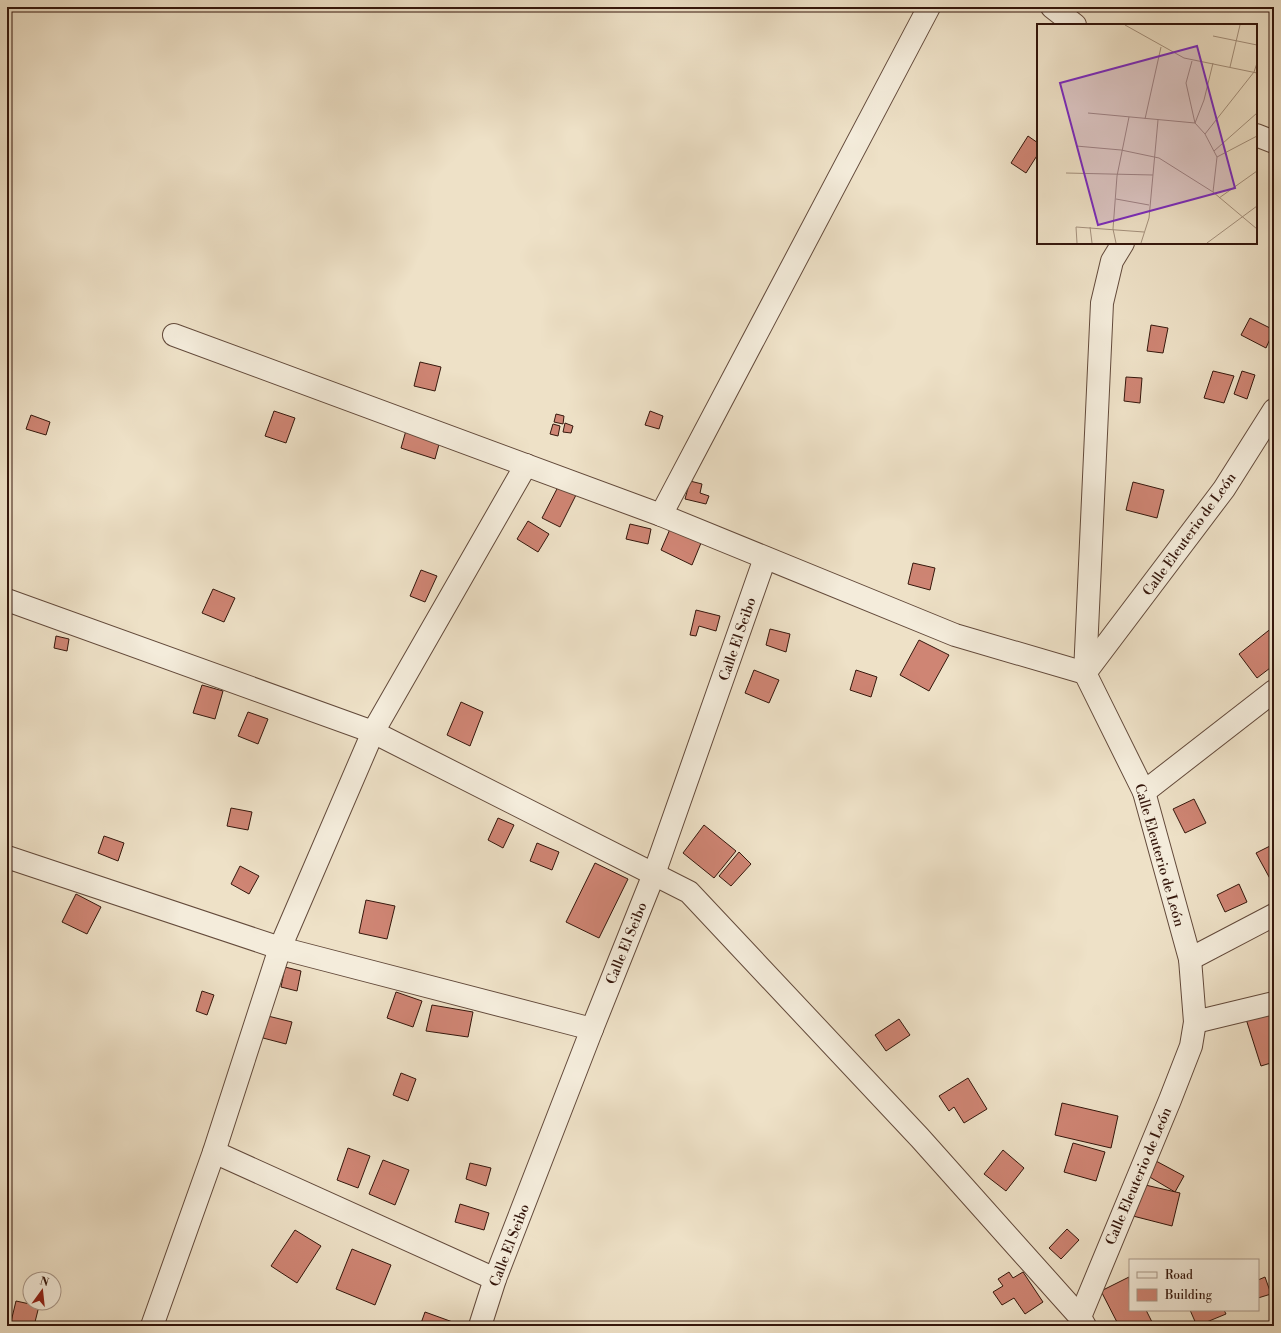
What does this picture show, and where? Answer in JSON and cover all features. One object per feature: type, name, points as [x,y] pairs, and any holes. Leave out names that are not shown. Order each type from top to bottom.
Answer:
[{"type":"street","points":[[661,515],[929,7]]},
{"type":"street","points":[[1052,7],[1074,24]]},
{"type":"street","points":[[1257,135],[1274,142]]},
{"type":"street","points":[[174,335],[661,515],[955,635],[1085,673],[1102,303],[1112,261],[1122,244]]},
{"type":"street","name":"Calle Eleuterio de León","points":[[1083,1322],[1191,1046],[1195,1022],[1190,958],[1144,792],[1085,673],[1224,489],[1274,410]]},
{"type":"street","points":[[152,1326],[214,1152],[280,948],[373,732],[526,465]]},
{"type":"street","name":"Calle El Seibo","points":[[480,1326],[495,1279],[654,874],[765,558]]},
{"type":"street","points":[[7,600],[373,732],[689,892],[915,1132],[1083,1322]]},
{"type":"street","points":[[1144,792],[1274,691]]},
{"type":"street","points":[[7,857],[280,948],[592,1029]]},
{"type":"street","points":[[1190,958],[1274,915]]},
{"type":"street","points":[[1195,1022],[1274,1003]]},
{"type":"street","points":[[214,1152],[495,1279]]},
{"type":"building","points":[[1028,136],[1037,142],[1037,156],[1026,173],[1011,163]]},
{"type":"building","points":[[1250,318],[1274,330],[1266,348],[1241,335]]},
{"type":"building","points":[[1151,325],[1168,328],[1163,353],[1147,351]]},
{"type":"building","points":[[420,362],[441,367],[435,391],[414,386]]},
{"type":"building","points":[[1213,371],[1234,376],[1224,403],[1204,398]]},
{"type":"building","points":[[1242,371],[1255,375],[1247,399],[1234,394]]},
{"type":"building","points":[[1126,377],[1142,378],[1140,403],[1124,401]]},
{"type":"building","points":[[274,411],[295,418],[286,443],[265,436]]},
{"type":"building","points":[[650,411],[663,416],[659,429],[645,425]]},
{"type":"building","points":[[556,414],[564,416],[563,424],[554,422]]},
{"type":"building","points":[[31,415],[50,422],[46,435],[26,429]]},
{"type":"building","points":[[565,423],[573,426],[571,433],[563,432]]},
{"type":"building","points":[[553,424],[560,426],[558,436],[550,434]]},
{"type":"building","points":[[407,427],[441,437],[435,459],[401,448]]},
{"type":"building","points":[[690,481],[702,484],[700,493],[709,496],[706,504],[685,499]]},
{"type":"building","points":[[1133,482],[1164,490],[1157,518],[1126,510]]},
{"type":"building","points":[[560,483],[578,491],[560,527],[542,518]]},
{"type":"building","points":[[528,521],[549,534],[538,552],[517,539]]},
{"type":"building","points":[[630,524],[651,529],[648,544],[626,539]]},
{"type":"building","points":[[670,529],[701,543],[692,565],[661,550]]},
{"type":"building","points":[[913,563],[935,568],[930,590],[908,584]]},
{"type":"building","points":[[421,570],[437,576],[425,602],[410,596]]},
{"type":"building","points":[[213,589],[235,598],[224,622],[202,613]]},
{"type":"building","points":[[696,610],[720,616],[716,631],[699,626],[696,636],[690,635]]},
{"type":"building","points":[[1273,627],[1274,665],[1257,678],[1239,654]]},
{"type":"building","points":[[770,629],[790,634],[786,652],[766,645]]},
{"type":"building","points":[[56,636],[69,639],[67,651],[54,648]]},
{"type":"building","points":[[919,640],[949,655],[929,691],[900,675]]},
{"type":"building","points":[[754,670],[779,680],[769,703],[745,693]]},
{"type":"building","points":[[856,670],[877,677],[871,697],[850,690]]},
{"type":"building","points":[[202,685],[223,691],[215,719],[193,713]]},
{"type":"building","points":[[461,702],[483,712],[470,746],[447,735]]},
{"type":"building","points":[[248,712],[268,719],[258,744],[238,736]]},
{"type":"building","points":[[1194,799],[1206,823],[1185,833],[1173,809]]},
{"type":"building","points":[[231,808],[252,812],[248,830],[227,826]]},
{"type":"building","points":[[498,818],[514,825],[503,848],[488,840]]},
{"type":"building","points":[[704,825],[736,851],[714,878],[683,853]]},
{"type":"building","points":[[104,836],[124,843],[118,861],[98,853]]},
{"type":"building","points":[[537,843],[559,852],[552,870],[530,861]]},
{"type":"building","points":[[1274,844],[1274,886],[1256,853]]},
{"type":"building","points":[[739,852],[751,864],[731,886],[719,876]]},
{"type":"building","points":[[595,863],[628,879],[599,938],[566,922]]},
{"type":"building","points":[[240,866],[259,876],[249,894],[231,884]]},
{"type":"building","points":[[1239,884],[1247,902],[1225,912],[1217,895]]},
{"type":"building","points":[[76,894],[101,907],[87,934],[62,922]]},
{"type":"building","points":[[366,900],[395,906],[387,939],[359,933]]},
{"type":"building","points":[[1274,931],[1274,945],[1271,932]]},
{"type":"building","points":[[285,967],[301,971],[297,991],[281,987]]},
{"type":"building","points":[[202,991],[214,995],[207,1015],[196,1011]]},
{"type":"building","points":[[396,992],[422,1001],[413,1027],[387,1018]]},
{"type":"building","points":[[432,1005],[473,1012],[468,1037],[426,1031]]},
{"type":"building","points":[[1274,1010],[1274,1062],[1261,1066],[1246,1019]]},
{"type":"building","points":[[268,1016],[292,1022],[286,1044],[263,1038]]},
{"type":"building","points":[[899,1019],[910,1035],[886,1051],[875,1035]]},
{"type":"building","points":[[401,1073],[416,1079],[408,1101],[393,1095]]},
{"type":"building","points":[[968,1078],[987,1109],[964,1123],[954,1107],[949,1111],[939,1096]]},
{"type":"building","points":[[1062,1103],[1118,1116],[1111,1148],[1055,1135]]},
{"type":"building","points":[[1073,1143],[1105,1152],[1096,1181],[1064,1172]]},
{"type":"building","points":[[348,1148],[370,1156],[358,1188],[337,1180]]},
{"type":"building","points":[[1003,1150],[1024,1168],[1006,1191],[984,1174]]},
{"type":"building","points":[[383,1160],[409,1170],[395,1205],[369,1194]]},
{"type":"building","points":[[1156,1161],[1184,1176],[1175,1192],[1148,1176]]},
{"type":"building","points":[[470,1163],[491,1168],[486,1186],[466,1179]]},
{"type":"building","points":[[1141,1184],[1180,1193],[1172,1226],[1133,1216]]},
{"type":"building","points":[[460,1204],[489,1213],[484,1230],[455,1222]]},
{"type":"building","points":[[1067,1229],[1079,1240],[1061,1259],[1049,1248]]},
{"type":"building","points":[[295,1230],[321,1246],[297,1283],[271,1266]]},
{"type":"building","points":[[352,1249],[391,1265],[375,1305],[336,1289]]},
{"type":"building","points":[[1009,1272],[1013,1278],[1023,1272],[1043,1302],[1025,1314],[1014,1298],[1002,1305],[993,1292],[1003,1286],[998,1279]]},
{"type":"building","points":[[1129,1277],[1129,1311],[1146,1311],[1154,1326],[1119,1326],[1101,1291]]},
{"type":"building","points":[[1265,1277],[1271,1294],[1259,1298],[1259,1280]]},
{"type":"building","points":[[16,1301],[22,1302],[22,1311],[38,1311],[34,1326],[10,1326]]},
{"type":"building","points":[[1190,1311],[1224,1311],[1226,1314],[1197,1326]]},
{"type":"building","points":[[425,1312],[461,1325],[461,1326],[420,1326]]}]
